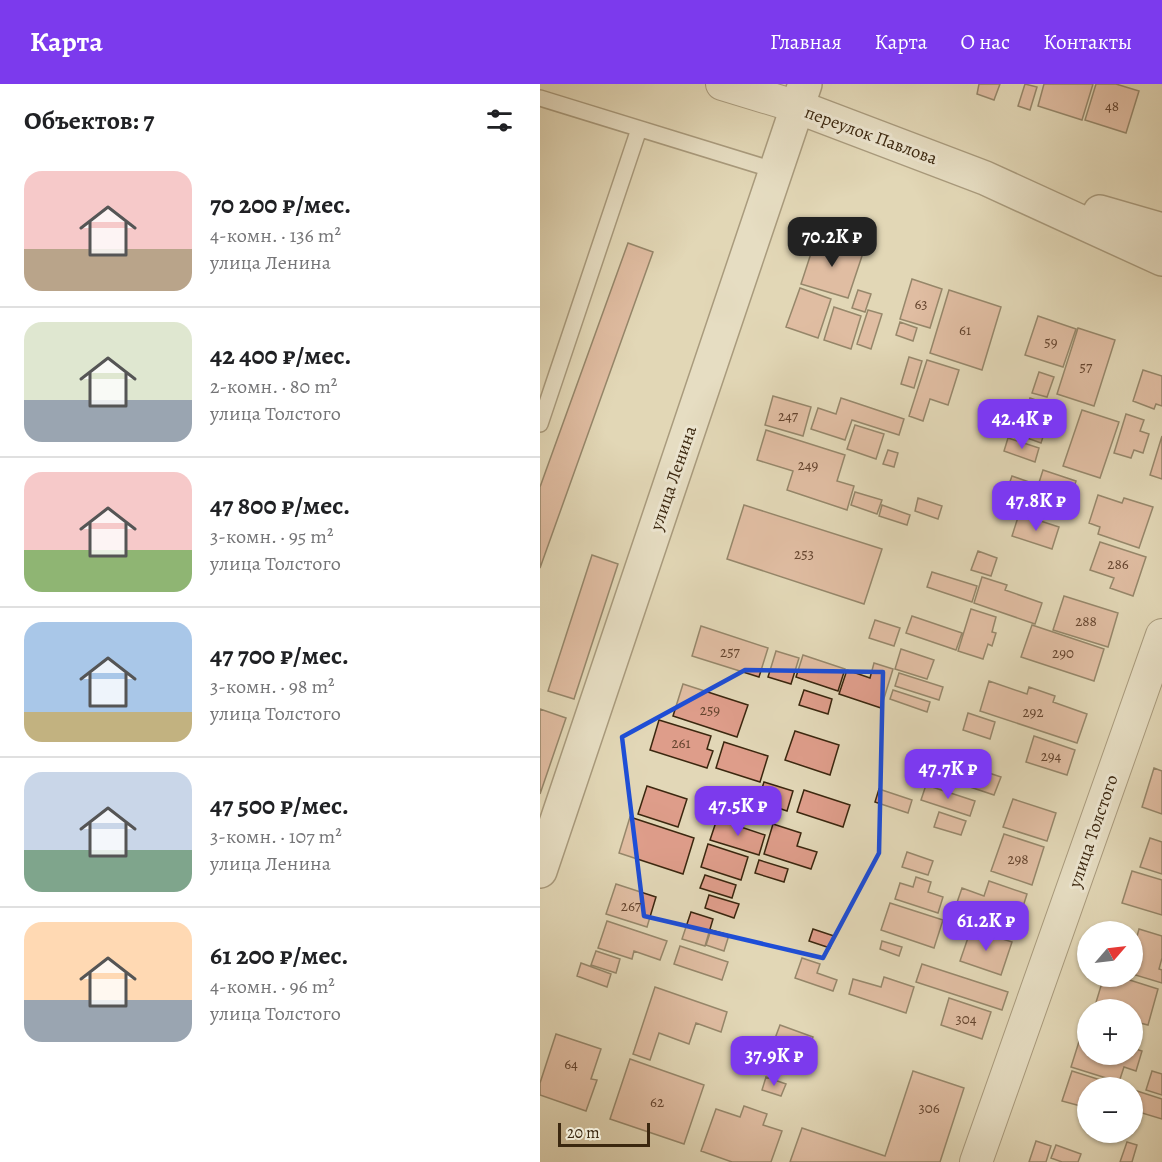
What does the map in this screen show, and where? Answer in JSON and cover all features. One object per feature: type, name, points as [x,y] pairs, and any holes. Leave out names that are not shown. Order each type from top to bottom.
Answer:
[{"type":"street","name":"переулок Павлова","points":[[722,84],[802,96],[1162,259]]},
{"type":"street","name":"улица Ленина","points":[[540,871],[802,96]]},
{"type":"street","name":"переулок Павлова","points":[[985,178],[1162,230]]},
{"type":"street","name":"улица Толстого","points":[[976,1162],[1162,635]]},
{"type":"lane","points":[[540,98],[777,171]]},
{"type":"lane","points":[[540,424],[639,129]]},
{"type":"highlighted area","points":[[745,670],[883,672],[879,853],[823,958],[644,916],[622,737]]},
{"type":"building","points":[[979,84],[1000,84],[994,100],[977,94]]},
{"type":"building","points":[[1025,84],[1037,87],[1030,110],[1018,106]]},
{"type":"building","points":[[1044,84],[1093,84],[1082,120],[1038,106]]},
{"type":"building","points":[[1096,84],[1116,84],[1139,91],[1126,133],[1085,120]]},
{"type":"building","points":[[816,238],[863,253],[848,298],[801,284]]},
{"type":"building","points":[[628,243],[653,252],[540,568],[540,487]]},
{"type":"building","points":[[912,279],[942,289],[930,328],[900,319]]},
{"type":"building","points":[[800,288],[831,299],[818,338],[786,327]]},
{"type":"building","points":[[858,290],[871,294],[865,312],[852,308]]},
{"type":"building","points":[[949,290],[1001,307],[982,370],[930,353]]},
{"type":"building","points":[[834,307],[861,316],[851,349],[824,340]]},
{"type":"building","points":[[868,310],[882,314],[871,349],[857,344]]},
{"type":"building","points":[[1038,316],[1076,329],[1063,367],[1025,355]]},
{"type":"building","points":[[900,322],[917,328],[913,341],[896,335]]},
{"type":"building","points":[[1078,328],[1115,340],[1094,406],[1057,394]]},
{"type":"building","points":[[909,357],[922,361],[914,388],[901,384]]},
{"type":"building","points":[[927,360],[959,370],[948,405],[930,399],[923,421],[909,416]]},
{"type":"building","points":[[1143,370],[1162,376],[1162,406],[1156,404],[1154,409],[1133,401]]},
{"type":"building","points":[[1039,372],[1054,377],[1047,397],[1032,393]]},
{"type":"building","points":[[773,396],[811,407],[803,436],[765,425]]},
{"type":"building","points":[[841,398],[904,419],[899,435],[852,420],[845,440],[811,429],[818,408],[836,414]]},
{"type":"building","points":[[1030,398],[1053,406],[1041,443],[1013,433],[1021,408],[1026,410]]},
{"type":"building","points":[[1082,410],[1119,422],[1100,478],[1063,466]]},
{"type":"building","points":[[1126,414],[1144,420],[1140,431],[1149,434],[1143,453],[1134,450],[1131,458],[1114,453]]},
{"type":"building","points":[[855,425],[884,434],[876,459],[847,449]]},
{"type":"building","points":[[766,430],[845,455],[837,481],[854,486],[847,510],[787,490],[793,471],[757,460]]},
{"type":"building","points":[[1162,436],[1162,479],[1150,475]]},
{"type":"building","points":[[1008,438],[1039,448],[1035,462],[1004,451]]},
{"type":"building","points":[[888,450],[898,453],[894,467],[883,464]]},
{"type":"building","points":[[1043,470],[1076,481],[1069,503],[1036,492]]},
{"type":"building","points":[[1012,476],[1029,482],[1025,495],[1007,490]]},
{"type":"building","points":[[855,492],[882,500],[877,514],[851,505]]},
{"type":"building","points":[[1009,495],[1036,504],[1033,514],[1006,505]]},
{"type":"building","points":[[1098,495],[1122,503],[1124,498],[1153,507],[1139,548],[1098,534],[1100,527],[1089,523]]},
{"type":"building","points":[[918,498],[942,506],[938,519],[915,511]]},
{"type":"building","points":[[744,505],[882,549],[864,604],[727,559]]},
{"type":"building","points":[[882,505],[910,515],[907,525],[879,516]]},
{"type":"building","points":[[1019,514],[1059,527],[1052,549],[1012,536]]},
{"type":"building","points":[[1100,542],[1146,557],[1133,596],[1110,588],[1114,578],[1090,570]]},
{"type":"building","points":[[978,551],[997,558],[991,576],[971,570]]},
{"type":"building","points":[[592,555],[618,564],[574,699],[548,691]]},
{"type":"building","points":[[932,572],[977,586],[972,602],[927,587]]},
{"type":"building","points":[[982,577],[1007,585],[1005,590],[1042,603],[1035,624],[974,603]]},
{"type":"building","points":[[1064,596],[1118,613],[1108,647],[1053,630]]},
{"type":"building","points":[[971,609],[996,617],[992,632],[996,633],[992,646],[988,644],[983,659],[958,651]]},
{"type":"building","points":[[912,616],[962,633],[956,650],[906,633]]},
{"type":"building","points":[[875,620],[900,628],[894,646],[869,638]]},
{"type":"building","points":[[1032,625],[1104,649],[1094,681],[1021,657]]},
{"type":"building","points":[[701,626],[768,648],[759,677],[692,656]]},
{"type":"building","points":[[901,649],[934,660],[927,679],[895,669]]},
{"type":"building","points":[[776,651],[799,658],[791,684],[768,677]]},
{"type":"building","points":[[803,655],[845,669],[838,691],[796,677]]},
{"type":"building","points":[[874,663],[893,669],[881,708],[839,694],[847,670],[870,678]]},
{"type":"building","points":[[899,673],[943,687],[939,700],[895,686]]},
{"type":"building","points":[[989,681],[1027,694],[1029,687],[1055,696],[1053,702],[1087,714],[1077,743],[980,711]]},
{"type":"building","points":[[683,684],[748,705],[737,737],[673,716]]},
{"type":"building","points":[[804,690],[832,699],[828,714],[799,705]]},
{"type":"building","points":[[893,690],[930,702],[927,712],[890,699]]},
{"type":"building","points":[[540,709],[566,718],[540,794]]},
{"type":"building","points":[[968,713],[995,722],[990,739],[963,730]]},
{"type":"building","points":[[659,720],[711,736],[707,749],[713,751],[707,768],[650,750]]},
{"type":"building","points":[[795,731],[839,745],[830,775],[785,760]]},
{"type":"building","points":[[1034,736],[1075,750],[1067,775],[1026,762]]},
{"type":"building","points":[[724,742],[768,756],[760,782],[716,768]]},
{"type":"building","points":[[965,765],[1001,777],[994,795],[958,783]]},
{"type":"building","points":[[1154,768],[1162,771],[1162,814],[1142,807]]},
{"type":"building","points":[[764,782],[793,791],[787,811],[758,801]]},
{"type":"building","points":[[926,785],[975,801],[970,816],[921,800]]},
{"type":"building","points":[[647,786],[687,799],[678,827],[638,814]]},
{"type":"building","points":[[879,789],[912,800],[908,813],[875,802]]},
{"type":"building","points":[[804,790],[850,805],[843,827],[797,812]]},
{"type":"building","points":[[1013,799],[1056,813],[1047,841],[1003,827]]},
{"type":"building","points":[[939,812],[966,821],[961,835],[934,827]]},
{"type":"building","points":[[630,817],[694,838],[683,874],[619,853]]},
{"type":"building","points":[[717,819],[765,835],[759,855],[710,840]]},
{"type":"building","points":[[773,824],[801,833],[797,846],[817,852],[811,869],[764,854]]},
{"type":"building","points":[[1004,834],[1044,847],[1032,885],[991,871]]},
{"type":"building","points":[[1150,838],[1162,842],[1162,874],[1140,867]]},
{"type":"building","points":[[708,844],[748,857],[741,880],[701,867]]},
{"type":"building","points":[[907,852],[933,861],[928,875],[902,867]]},
{"type":"building","points":[[759,860],[788,869],[784,882],[755,873]]},
{"type":"building","points":[[1132,871],[1162,880],[1162,915],[1122,903]]},
{"type":"building","points":[[705,875],[736,885],[732,898],[700,888]]},
{"type":"building","points":[[916,877],[931,882],[928,892],[943,897],[938,913],[895,899],[900,883],[913,887]]},
{"type":"building","points":[[989,881],[1027,894],[1014,935],[953,914],[962,888],[984,896]]},
{"type":"building","points":[[616,884],[656,897],[647,927],[606,914]]},
{"type":"building","points":[[709,895],[739,904],[734,918],[705,908]]},
{"type":"building","points":[[890,903],[943,920],[934,948],[881,930]]},
{"type":"building","points":[[691,912],[713,919],[705,946],[682,939]]},
{"type":"building","points":[[607,921],[667,941],[660,960],[634,951],[632,959],[598,948]]},
{"type":"building","points":[[813,929],[834,936],[830,948],[809,941]]},
{"type":"building","points":[[971,929],[1012,942],[1001,975],[960,961]]},
{"type":"building","points":[[711,930],[729,935],[724,951],[706,945]]},
{"type":"building","points":[[1143,930],[1162,936],[1162,958],[1159,969],[1162,970],[1162,983],[1143,977]]},
{"type":"building","points":[[882,941],[902,947],[899,956],[880,949]]},
{"type":"building","points":[[680,946],[728,962],[722,980],[674,964]]},
{"type":"building","points":[[596,951],[620,959],[616,973],[591,965]]},
{"type":"building","points":[[802,958],[820,964],[817,973],[837,980],[833,991],[795,978]]},
{"type":"building","points":[[581,963],[611,974],[607,987],[577,976]]},
{"type":"building","points":[[922,964],[1008,992],[1002,1010],[916,982]]},
{"type":"building","points":[[884,977],[914,987],[906,1013],[849,994],[853,979],[881,987]]},
{"type":"building","points":[[1143,984],[1158,989],[1148,1025],[1143,1024],[1143,999],[1097,999],[1101,987],[1143,987]]},
{"type":"building","points":[[655,987],[727,1012],[721,1032],[696,1023],[689,1044],[659,1033],[650,1060],[633,1054]]},
{"type":"building","points":[[949,998],[991,1012],[982,1039],[941,1025]]},
{"type":"building","points":[[780,1025],[813,1037],[805,1061],[771,1049]]},
{"type":"building","points":[[556,1034],[601,1049],[591,1079],[597,1080],[586,1111],[540,1095],[540,1083]]},
{"type":"building","points":[[1077,1048],[1077,1065],[1138,1065],[1136,1071],[1124,1067],[1121,1077],[1103,1077],[1071,1067]]},
{"type":"building","points":[[630,1059],[704,1085],[684,1144],[610,1119]]},
{"type":"building","points":[[913,1071],[964,1088],[940,1162],[790,1162],[802,1128],[885,1156]]},
{"type":"building","points":[[1072,1071],[1091,1077],[1077,1077],[1077,1105],[1062,1101]]},
{"type":"building","points":[[1152,1071],[1162,1074],[1162,1095],[1146,1090]]},
{"type":"building","points":[[766,1077],[786,1084],[781,1096],[762,1090]]},
{"type":"building","points":[[1143,1093],[1162,1099],[1162,1119],[1143,1113]]},
{"type":"building","points":[[744,1106],[767,1114],[763,1125],[782,1131],[771,1162],[732,1162],[701,1151],[716,1109],[740,1117]]},
{"type":"building","points":[[1036,1141],[1051,1146],[1046,1162],[1029,1162]]},
{"type":"building","points":[[1127,1143],[1137,1145],[1132,1162],[1120,1162]]},
{"type":"building","points":[[1056,1145],[1081,1154],[1078,1162],[1062,1162],[1051,1158]]}]
